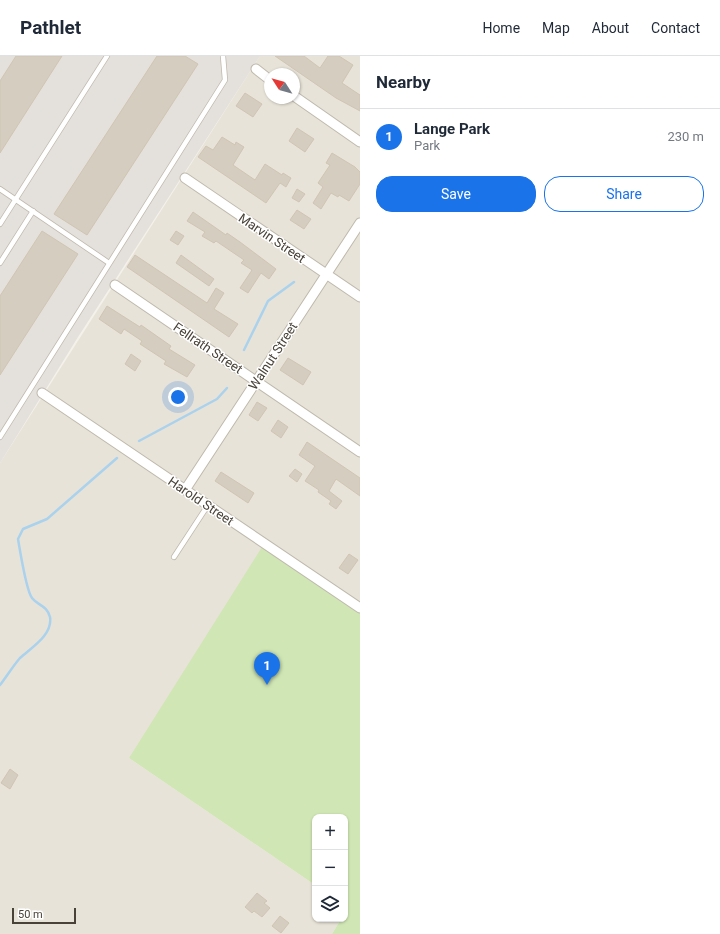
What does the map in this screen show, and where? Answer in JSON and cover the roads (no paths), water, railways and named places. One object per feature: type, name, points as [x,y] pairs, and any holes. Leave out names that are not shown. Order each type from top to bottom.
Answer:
[{"type":"street","points":[[256,70],[264,76]]},
{"type":"street","points":[[300,100],[360,142]]},
{"type":"street","name":"Marvin Street","points":[[185,178],[360,297]]},
{"type":"street","name":"Walnut Street","points":[[185,490],[360,223]]},
{"type":"street","name":"Fellrath Street","points":[[114,285],[360,452]]},
{"type":"street","name":"Harold Street","points":[[42,393],[360,608]]},
{"type":"lane","points":[[0,224],[107,56]]},
{"type":"lane","points":[[0,437],[224,80],[223,56]]},
{"type":"lane","points":[[0,189],[110,263]]},
{"type":"lane","points":[[0,263],[33,211]]},
{"type":"lane","points":[[174,557],[208,505]]},
{"type":"waterway","points":[[244,350],[268,301],[294,282]]},
{"type":"waterway","points":[[139,441],[217,399],[227,388]]},
{"type":"waterway","points":[[0,685],[20,658],[45,635],[50,624],[49,613],[32,598],[28,587],[18,539],[23,529],[47,519],[117,458]]},
{"type":"place","name":"Lange Park","points":[[267,685]]}]
